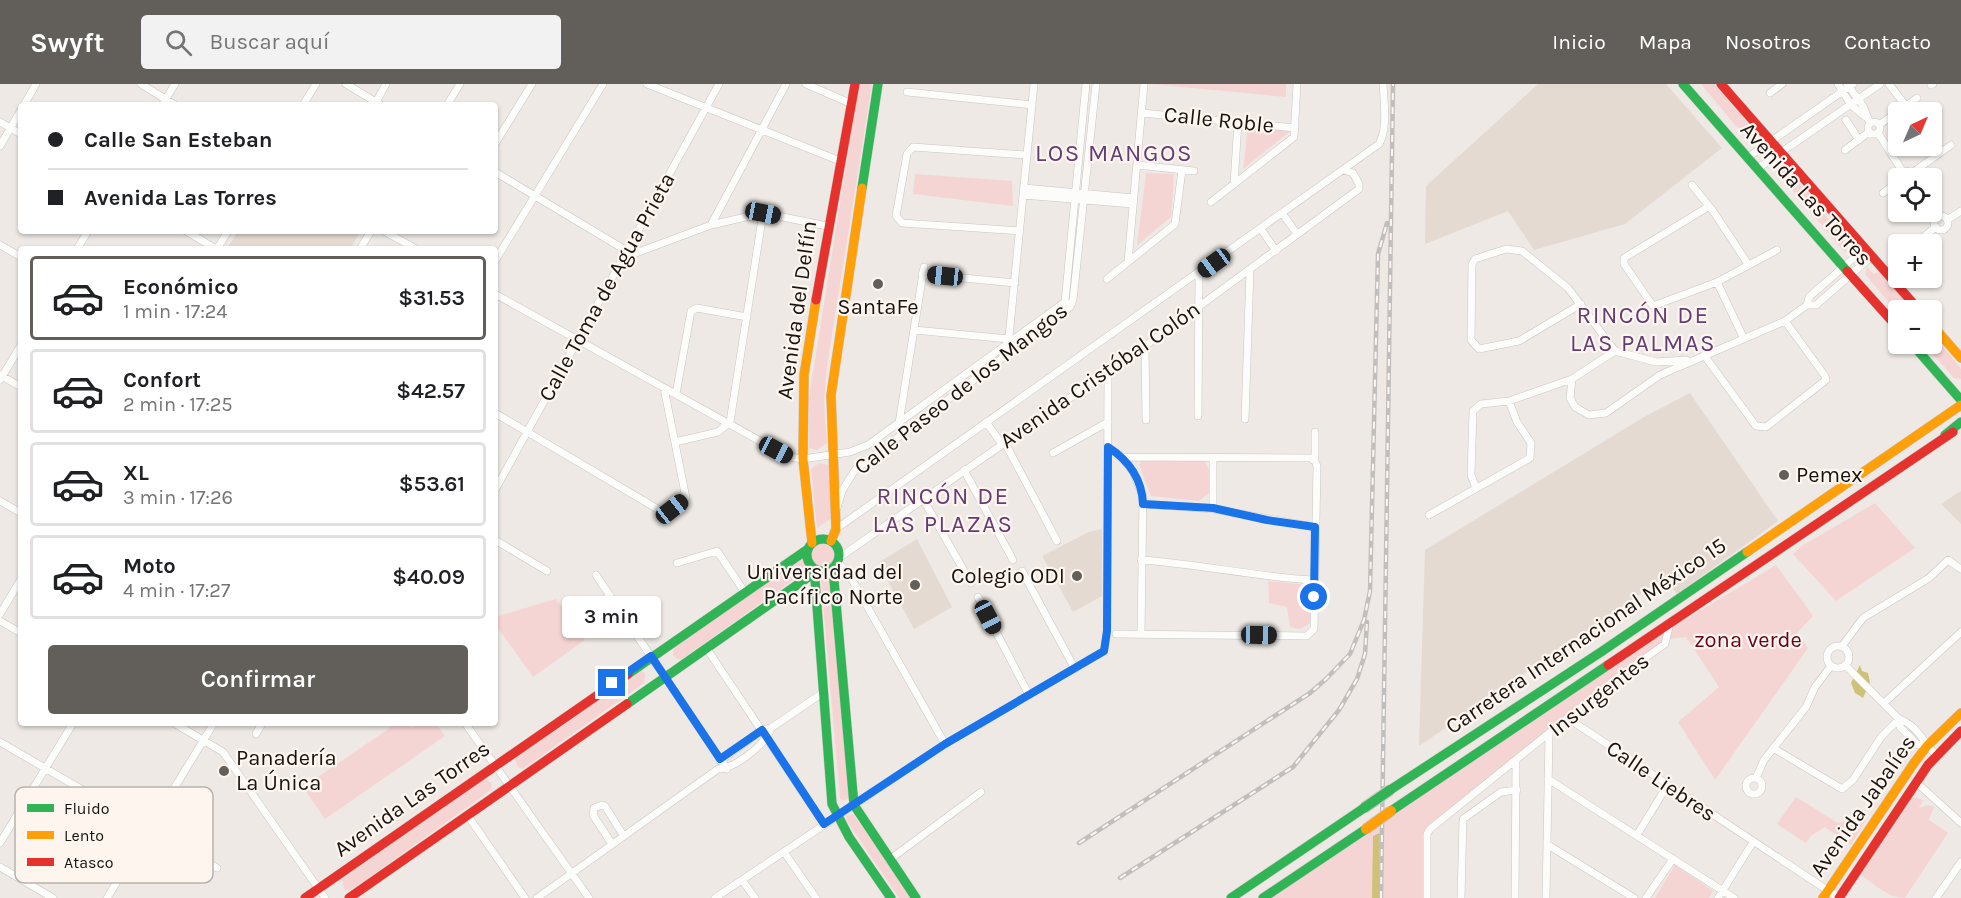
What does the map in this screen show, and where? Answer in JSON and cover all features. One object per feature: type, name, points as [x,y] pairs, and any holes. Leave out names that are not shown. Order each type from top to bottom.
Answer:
[{"type":"main road","name":"Avenida del Delfín","points":[[810,546],[803,459],[804,375],[828,226],[855,84]]},
{"type":"main road","name":"Avenida del Delfín","points":[[831,541],[836,529],[831,455],[831,395],[878,84]]},
{"type":"main road","name":"Avenida Las Torres","points":[[1683,84],[1888,317]]},
{"type":"main road","name":"Avenida Las Torres","points":[[1721,84],[1910,300]]},
{"type":"main road","points":[[1942,336],[1961,358]]},
{"type":"main road","points":[[1921,354],[1961,400]]},
{"type":"main road","points":[[1949,386],[1961,387]]},
{"type":"main road","name":"Carretera Internacional México 15","points":[[1231,898],[1390,790],[1602,652],[1961,405]]},
{"type":"main road","points":[[1944,435],[1961,422]]},
{"type":"main road","name":"Carretera Internacional México 15","points":[[1263,898],[1944,435],[1961,428]]},
{"type":"main road","points":[[816,570],[808,562],[810,546],[823,539],[831,541],[837,546],[854,805],[916,898]]},
{"type":"main road","name":"Avenida Las Torres","points":[[305,898],[322,894],[495,765],[810,546]]},
{"type":"main road","points":[[816,570],[837,563]]},
{"type":"main road","name":"Avenida Las Torres","points":[[349,898],[666,678],[816,570]]},
{"type":"main road","points":[[816,570],[821,694],[829,791],[836,816],[891,898]]},
{"type":"main road","name":"Avenida Jabalíes","points":[[1825,894],[1926,745],[1961,713]]},
{"type":"main road","name":"Avenida Jabalíes","points":[[1839,898],[1916,782],[1936,755],[1961,731]]},
{"type":"main road","points":[[1893,792],[1904,799]]},
{"type":"street","points":[[26,102],[36,84]]},
{"type":"street","points":[[141,84],[164,102],[175,84]]},
{"type":"street","points":[[305,102],[316,84]]},
{"type":"street","points":[[346,84],[376,102]]},
{"type":"street","points":[[380,102],[386,84]]},
{"type":"street","points":[[449,102],[460,84]]},
{"type":"street","points":[[498,139],[532,84]]},
{"type":"street","points":[[498,256],[603,84]]},
{"type":"street","points":[[647,84],[840,160]]},
{"type":"street","name":"Calle Toma de Agua Prieta","points":[[498,485],[719,84]]},
{"type":"street","points":[[711,225],[764,130],[786,84]]},
{"type":"street","points":[[806,84],[852,104]]},
{"type":"street","points":[[921,93],[922,84]]},
{"type":"street","points":[[1008,356],[1034,84]]},
{"type":"street","name":"Calle Paseo de los Mangos","points":[[835,513],[842,491],[855,470],[1061,315],[1074,300],[1086,84]]},
{"type":"street","name":"Calle Paseo de los Mangos","points":[[803,459],[831,455],[868,445],[1065,302],[1096,84]]},
{"type":"street","points":[[1128,262],[1144,84]]},
{"type":"street","points":[[1211,202],[1294,137],[1297,84]]},
{"type":"street","name":"Avenida Cristóbal Colón","points":[[836,529],[1199,274],[1378,144],[1383,138],[1383,84]]},
{"type":"street","points":[[1770,93],[1782,84]]},
{"type":"street","points":[[1838,84],[1851,105],[1869,121],[1879,125]]},
{"type":"street","points":[[1758,169],[1880,84]]},
{"type":"street","points":[[1890,84],[1903,102]]},
{"type":"street","points":[[1747,158],[1850,85],[1869,121],[1869,132]]},
{"type":"street","points":[[907,92],[1032,105]]},
{"type":"street","points":[[1912,102],[1917,98]]},
{"type":"street","name":"Calle Roble","points":[[1142,113],[1295,128]]},
{"type":"street","points":[[0,146],[18,115]]},
{"type":"street","points":[[1888,119],[1879,125],[1878,134],[1896,168]]},
{"type":"street","points":[[1846,120],[1859,140]]},
{"type":"street","points":[[0,122],[18,132]]},
{"type":"street","points":[[1234,184],[1238,122]]},
{"type":"street","points":[[1845,150],[1869,132]]},
{"type":"street","points":[[1869,132],[1878,134]]},
{"type":"street","points":[[1922,168],[1952,145]]},
{"type":"street","points":[[1020,231],[902,223],[896,216],[907,154],[913,147],[1026,154]]},
{"type":"street","points":[[1137,165],[1194,171]]},
{"type":"street","points":[[1107,279],[1175,224],[1182,170]]},
{"type":"street","name":"Avenida Cristóbal Colón","points":[[837,563],[1003,442],[1145,346],[1359,189],[1353,172],[1344,170]]},
{"type":"street","points":[[498,174],[627,251],[636,253],[711,225],[763,213],[828,226]]},
{"type":"street","points":[[1692,185],[1748,264]]},
{"type":"street","points":[[1883,193],[1888,189]]},
{"type":"street","points":[[1024,191],[1133,201]]},
{"type":"street","points":[[1708,207],[1624,258],[1624,264],[1653,306],[1717,282],[1777,250]]},
{"type":"street","points":[[1936,227],[1942,229],[1947,220],[1961,211]]},
{"type":"street","points":[[675,442],[718,432],[730,422],[763,213]]},
{"type":"street","points":[[1282,213],[1297,234]]},
{"type":"street","points":[[1942,216],[1947,220]]},
{"type":"street","points":[[1935,222],[1936,227]]},
{"type":"street","points":[[1927,234],[1936,227]]},
{"type":"street","points":[[1261,229],[1275,251]]},
{"type":"street","points":[[191,234],[212,246]]},
{"type":"street","points":[[389,234],[411,246]]},
{"type":"street","points":[[0,245],[18,255]]},
{"type":"street","points":[[1581,304],[1519,341],[1479,349],[1471,340],[1472,264],[1475,259],[1506,249],[1522,251],[1559,279],[1581,304],[1615,351],[1656,362],[1688,360]]},
{"type":"street","points":[[1572,379],[1570,398],[1575,407],[1589,415],[1606,413],[1660,375],[1688,360],[1785,321],[1807,305],[1809,297],[1868,252]]},
{"type":"street","points":[[901,435],[899,423],[923,270],[1015,283]]},
{"type":"street","points":[[1245,419],[1250,270]]},
{"type":"street","points":[[1198,416],[1199,274]]},
{"type":"street","points":[[1717,282],[1744,339]]},
{"type":"street","points":[[498,296],[730,422],[789,457],[803,459]]},
{"type":"street","points":[[676,394],[691,311],[697,308],[747,317]]},
{"type":"street","points":[[1704,355],[1756,426],[1766,427],[1826,380],[1785,321]]},
{"type":"street","points":[[914,330],[1008,342]]},
{"type":"street","points":[[1145,346],[1146,420]]},
{"type":"street","points":[[18,350],[1,377],[18,386]]},
{"type":"street","points":[[1476,488],[1471,475],[1473,411],[1476,408],[1481,404],[1509,401],[1572,379],[1615,351]]},
{"type":"street","points":[[1656,362],[1661,368],[1660,375]]},
{"type":"street","points":[[715,898],[945,744],[1104,651],[1107,631],[1108,370]]},
{"type":"street","points":[[498,415],[661,511],[672,509],[686,498],[664,388]]},
{"type":"street","points":[[1429,515],[1530,458],[1531,443],[1517,422],[1509,401]]},
{"type":"street","points":[[986,422],[1010,453],[1057,541]]},
{"type":"street","points":[[1053,453],[1108,422]]},
{"type":"street","points":[[1116,634],[1307,636],[1314,629],[1317,466],[1315,432]]},
{"type":"street","points":[[1108,447],[1122,456],[1139,483],[1143,504],[1141,633]]},
{"type":"street","points":[[1122,456],[1213,459],[1310,458],[1315,461]]},
{"type":"street","points":[[1213,459],[1213,508]]},
{"type":"street","points":[[964,470],[1013,560]]},
{"type":"street","points":[[923,499],[971,583]]},
{"type":"street","points":[[0,501],[18,511]]},
{"type":"street","points":[[1143,504],[1213,508],[1267,520],[1315,527]]},
{"type":"street","points":[[498,542],[548,571]]},
{"type":"street","points":[[677,563],[717,551],[744,591]]},
{"type":"street","points":[[1141,560],[1209,565],[1270,578],[1314,580]]},
{"type":"street","points":[[1842,646],[1849,655],[1845,665],[1837,668],[1827,660],[1827,653],[1832,647],[1842,646],[1863,618],[1929,578],[1948,560],[1961,569]]},
{"type":"street","points":[[837,563],[850,576],[945,744]]},
{"type":"street","points":[[1022,571],[1075,669]]},
{"type":"street","points":[[596,575],[727,769]]},
{"type":"street","points":[[0,614],[18,584]]},
{"type":"street","points":[[573,621],[610,596]]},
{"type":"street","points":[[978,597],[1029,695]]},
{"type":"street","points":[[0,621],[18,631]]},
{"type":"street","name":"Insurgentes","points":[[1427,898],[1427,834],[1430,829],[1621,675],[1665,644],[1670,623]]},
{"type":"street","points":[[1884,703],[1961,632]]},
{"type":"street","points":[[707,649],[824,824]]},
{"type":"street","points":[[1845,665],[1900,719],[1906,721],[1936,755]]},
{"type":"street","points":[[1756,778],[1757,771],[1806,707],[1815,687],[1832,666]]},
{"type":"street","points":[[718,769],[720,759],[821,694]]},
{"type":"street","name":"Calle Liebres","points":[[1569,719],[1753,842],[1825,894],[1839,898]]},
{"type":"street","points":[[1773,748],[1842,789],[1853,780],[1881,737],[1900,719]]},
{"type":"street","points":[[34,787],[71,726]]},
{"type":"street","points":[[179,726],[223,752],[322,894]]},
{"type":"street","points":[[174,787],[211,726]]},
{"type":"street","points":[[256,734],[260,726]]},
{"type":"street","points":[[467,726],[589,898]]},
{"type":"street","points":[[537,898],[718,769],[727,769],[767,738],[771,728]]},
{"type":"street","points":[[1546,898],[1549,735]]},
{"type":"street","points":[[0,742],[77,787]]},
{"type":"street","points":[[1515,898],[1516,761]]},
{"type":"street","points":[[1548,779],[1734,898]]},
{"type":"street","points":[[1916,782],[1961,823]]},
{"type":"street","points":[[1637,835],[1667,786]]},
{"type":"street","points":[[1461,898],[1462,819],[1501,792],[1517,790]]},
{"type":"street","points":[[890,860],[981,792]]},
{"type":"street","points":[[612,844],[593,815],[594,808],[605,806],[623,835]]},
{"type":"street","points":[[468,816],[525,898]]},
{"type":"street","points":[[0,843],[15,818]]},
{"type":"street","points":[[1718,898],[1753,842]]},
{"type":"street","points":[[1548,845],[1634,898]]},
{"type":"street","points":[[783,852],[816,898]]},
{"type":"street","points":[[1646,898],[1673,859]]},
{"type":"street","points":[[1936,898],[1958,872],[1961,862]]},
{"type":"street","points":[[213,866],[217,868]]},
{"type":"street","points":[[0,867],[15,876]]},
{"type":"street","points":[[742,880],[754,898]]},
{"type":"street","points":[[27,883],[53,898]]},
{"type":"street","points":[[107,898],[116,883]]},
{"type":"shaded area","points":[[1538,84],[1666,84],[1722,148],[1625,224],[1534,250],[1508,211],[1425,244],[1426,186]]},
{"type":"shaded area","points":[[236,234],[359,234],[352,246],[229,246]]},
{"type":"shaded area","points":[[1690,393],[1778,521],[1677,594],[1665,577],[1419,746],[1425,550],[1644,417]]},
{"type":"shaded area","points":[[1961,491],[1961,524],[1941,504]]},
{"type":"shaded area","name":"Colegio ODI","points":[[1102,529],[1102,596],[1073,612],[1042,556],[1089,532]]},
{"type":"shaded area","name":"Universidad del Pacífico Norte","points":[[917,539],[952,607],[914,629],[878,563]]},
{"type":"shaded area","points":[[1860,665],[1862,671],[1868,673],[1870,682],[1863,698],[1855,693],[1851,683]]},
{"type":"shaded area","points":[[1380,833],[1379,898],[1372,898],[1373,836]]},
{"type":"green space","points":[[859,84],[872,84],[827,366],[824,402],[827,443],[817,450],[809,448],[809,398]]},
{"type":"green space","points":[[1153,84],[1286,84],[1286,97]]},
{"type":"green space","points":[[1701,84],[1714,84],[1763,141],[1760,146],[1735,125]]},
{"type":"green space","points":[[1248,126],[1293,129],[1243,169]]},
{"type":"green space","points":[[1777,163],[1807,191],[1848,245],[1845,253],[1774,168]]},
{"type":"green space","points":[[1146,173],[1174,174],[1171,217],[1137,245]]},
{"type":"green space","points":[[915,174],[1012,181],[1013,206],[913,194]]},
{"type":"green space","points":[[1867,267],[1874,274],[1880,272],[1888,282],[1888,288],[1893,288],[1904,300],[1888,301],[1865,274]]},
{"type":"green space","points":[[1942,345],[1961,369],[1961,379],[1954,378],[1933,354],[1942,354]]},
{"type":"green space","points":[[1203,458],[1209,470],[1210,492],[1199,501],[1151,496],[1139,465],[1142,460]]},
{"type":"green space","points":[[819,463],[829,465],[832,518],[817,528],[811,469]]},
{"type":"green space","points":[[1875,503],[1915,548],[1836,601],[1793,554],[1800,547]]},
{"type":"green space","points":[[822,544],[831,548],[835,557],[831,566],[822,570],[813,566],[809,557],[813,548]]},
{"type":"green space","points":[[801,557],[808,563],[807,570],[681,660],[673,656],[674,646]]},
{"type":"green space","name":"zona verde","points":[[1776,565],[1813,616],[1797,633],[1808,648],[1715,780],[1678,722],[1719,687],[1686,637],[1669,639],[1425,828],[1425,898],[1270,898],[1673,627]]},
{"type":"green space","points":[[824,575],[829,576],[848,790],[848,798],[843,801],[840,798],[821,580]]},
{"type":"green space","points":[[1268,581],[1309,585],[1312,590],[1311,623],[1300,629],[1290,627],[1287,607],[1269,603]]},
{"type":"green space","points":[[556,599],[585,640],[533,677],[498,628],[498,616]]},
{"type":"green space","points":[[640,668],[645,674],[644,683],[523,769],[518,767],[515,759],[517,755]]},
{"type":"green space","points":[[389,726],[410,726],[411,728],[438,726],[445,736],[325,819],[303,787],[390,728]]},
{"type":"green space","points":[[487,779],[492,784],[491,790],[356,887],[348,891],[344,889],[342,879],[478,781]]},
{"type":"green space","points":[[1796,797],[1838,823],[1854,820],[1860,815],[1866,819],[1851,845],[1825,827],[1811,836],[1806,843],[1777,824]]},
{"type":"green space","points":[[1913,797],[1923,800],[1919,808],[1928,805],[1934,807],[1929,820],[1948,833],[1905,898],[1893,896],[1861,875]]},
{"type":"green space","points":[[853,814],[913,898],[899,898],[847,821],[846,816]]},
{"type":"green space","points":[[1675,865],[1713,891],[1709,898],[1655,898]]},
{"type":"railway","points":[[1381,898],[1393,84]]},
{"type":"railway","points":[[1079,843],[1310,693],[1350,654],[1364,620],[1370,591],[1378,254],[1387,223]]},
{"type":"railway","points":[[1120,878],[1293,767],[1339,710],[1357,679],[1365,654],[1367,622]]},
{"type":"traffic: fast","points":[[862,188],[878,84]]},
{"type":"traffic: fast","points":[[1683,84],[1847,271]]},
{"type":"traffic: fast","points":[[1921,354],[1961,400]]},
{"type":"traffic: fast","points":[[1945,435],[1961,422]]},
{"type":"traffic: fast","points":[[823,539],[835,543],[839,555],[835,567],[823,571],[811,567],[807,555],[811,543],[823,539]]},
{"type":"traffic: fast","points":[[628,674],[808,549]]},
{"type":"traffic: fast","points":[[1390,790],[1601,652],[1747,552]]},
{"type":"traffic: fast","points":[[627,704],[807,578],[814,569]]},
{"type":"traffic: fast","points":[[833,569],[854,805],[916,898]]},
{"type":"traffic: fast","points":[[818,571],[815,580],[832,804],[849,837],[891,898]]},
{"type":"traffic: fast","points":[[1391,811],[1608,665]]},
{"type":"traffic: fast","points":[[1364,808],[1390,790]]},
{"type":"traffic: fast","points":[[1231,898],[1364,808]]},
{"type":"traffic: fast","points":[[1263,898],[1366,829]]},
{"type":"traffic: slow","points":[[831,541],[836,529],[831,395],[862,188]]},
{"type":"traffic: slow","points":[[812,543],[803,459],[804,375],[816,300]]},
{"type":"traffic: slow","points":[[1942,336],[1961,358]]},
{"type":"traffic: slow","points":[[1747,552],[1961,405]]},
{"type":"traffic: slow","points":[[1823,898],[1914,763],[1927,746],[1961,713]]},
{"type":"traffic: slow","points":[[1366,829],[1391,811]]},
{"type":"traffic: jam","points":[[816,300],[855,84]]},
{"type":"traffic: jam","points":[[1721,84],[1910,300]]},
{"type":"traffic: jam","points":[[1847,271],[1888,317]]},
{"type":"traffic: jam","points":[[1608,665],[1953,432]]},
{"type":"traffic: jam","points":[[305,898],[628,674]]},
{"type":"traffic: jam","points":[[349,898],[627,704]]},
{"type":"traffic: jam","points":[[1839,898],[1928,765],[1961,731]]},
{"type":"place","name":"SantaFe","points":[[878,284]]},
{"type":"place","name":"Pemex","points":[[1784,475]]},
{"type":"place","name":"Colegio ODI","points":[[1077,576]]},
{"type":"place","name":"Universidad del Pacífico Norte","points":[[915,585]]},
{"type":"place","name":"Panadería La Única","points":[[224,771]]},
{"type":"district","name":"LOS MANGOS","points":[[1114,153]]},
{"type":"district","name":"RINCÓN DE LAS PALMAS","points":[[1643,329]]},
{"type":"district","name":"RINCÓN DE LAS PLAZAS","points":[[943,510]]},
{"type":"route","points":[[612,683],[651,656],[720,759],[762,730],[824,824],[945,744],[1104,651],[1107,631],[1108,447],[1122,456],[1133,472],[1142,491],[1143,504],[1213,508],[1255,518],[1315,527],[1314,597]]}]
